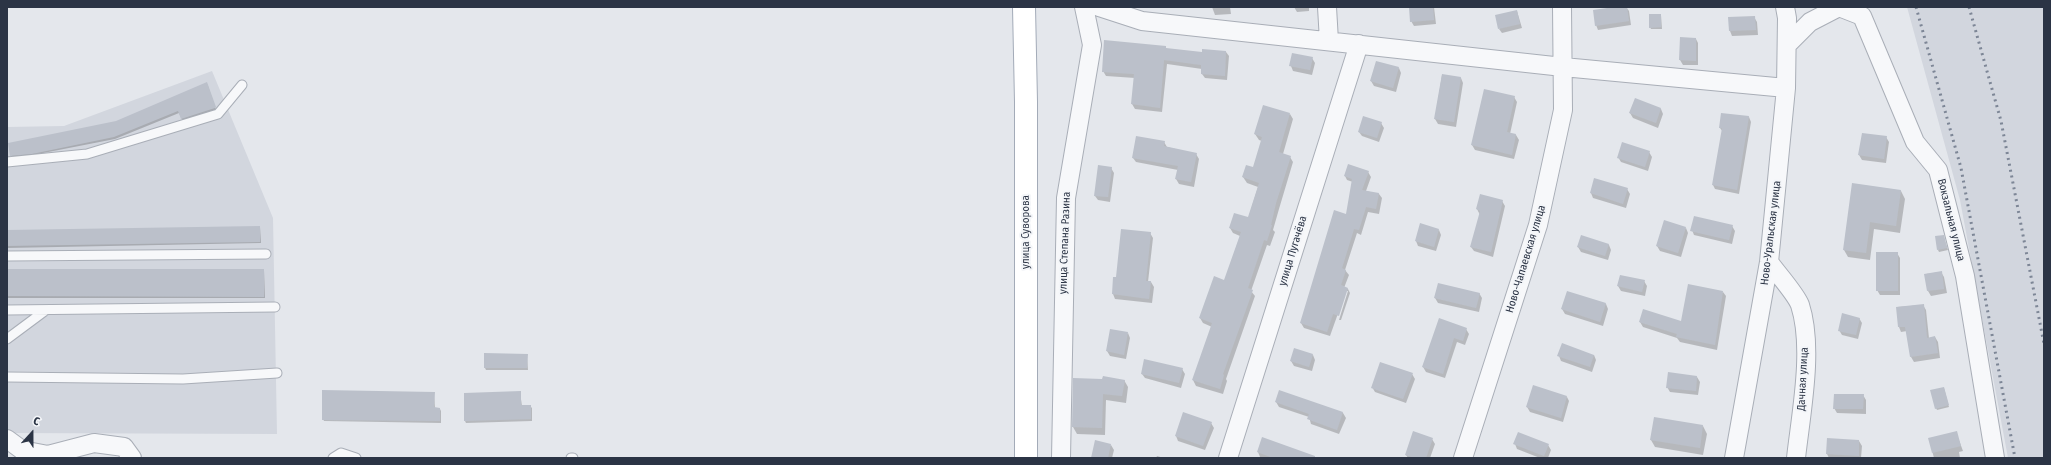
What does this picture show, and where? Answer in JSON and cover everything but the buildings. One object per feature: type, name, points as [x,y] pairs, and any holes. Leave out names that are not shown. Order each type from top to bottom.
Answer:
[{"type":"main road","name":"улица Суворова","points":[[1024,7],[1026,102],[1026,458]]},
{"type":"street","name":"улица Степана Разина","points":[[1061,458],[1066,198],[1092,45],[1084,7]]},
{"type":"street","points":[[1099,7],[1142,21],[1563,67],[1786,88]]},
{"type":"street","points":[[1327,7],[1329,41]]},
{"type":"street","name":"Ново-Чапаевская улица","points":[[1463,458],[1538,225],[1563,110],[1562,7]]},
{"type":"street","name":"Ново-Уральская улица","points":[[1734,458],[1769,262],[1786,88],[1787,18],[1785,7]]},
{"type":"street","name":"Вокзальная улица","points":[[1787,45],[1810,22],[1839,7],[1863,12],[1915,142],[1938,170],[1965,276],[1995,458]]},
{"type":"street","name":"улица Пугачёва","points":[[1228,458],[1359,44]]},
{"type":"street","name":"Дачная улица","points":[[1769,262],[1799,304],[1805,336],[1805,374],[1796,458]]},
{"type":"street","points":[[7,439],[22,450],[48,454],[94,443],[124,447],[132,458]]},
{"type":"lane","points":[[7,162],[87,154],[218,114],[242,85]]},
{"type":"lane","points":[[7,256],[266,254]]},
{"type":"lane","points":[[7,310],[276,307]]},
{"type":"lane","points":[[7,339],[46,310]]},
{"type":"lane","points":[[7,376],[183,379],[277,373]]},
{"type":"lane","points":[[333,458],[341,453],[356,458]]},
{"type":"shaded area","points":[[1907,7],[2044,7],[2044,458],[2008,458],[1960,200]]},
{"type":"shaded area","points":[[212,71],[273,218],[277,434],[7,433],[7,127],[64,126]]},
{"type":"railway","points":[[1916,7],[1961,168],[2015,458]]},
{"type":"railway","points":[[1969,7],[2001,121],[2044,344]]}]
